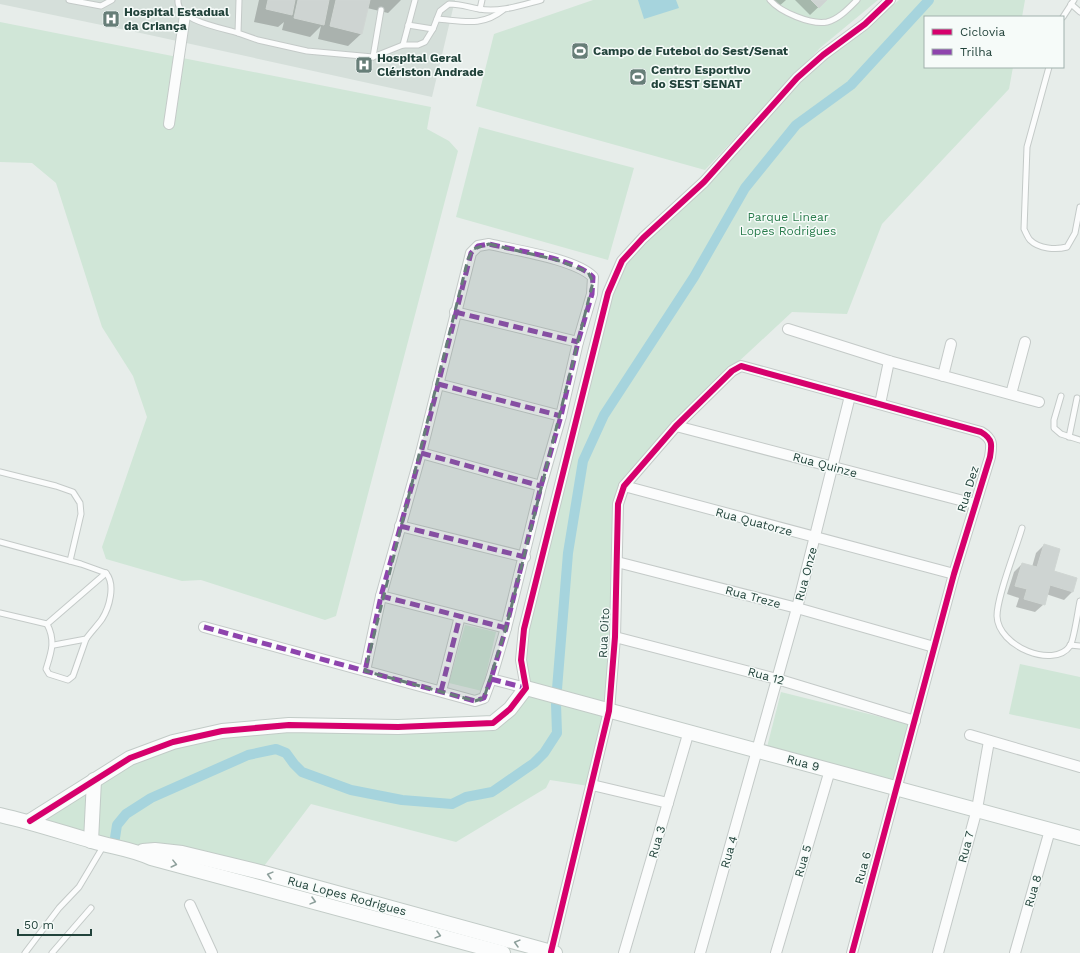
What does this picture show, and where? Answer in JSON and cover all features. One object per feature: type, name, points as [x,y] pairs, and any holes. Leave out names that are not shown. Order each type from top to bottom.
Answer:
[{"type":"street","points":[[30,821],[130,758],[173,742],[222,731],[296,724],[398,727],[493,722],[510,709],[526,688],[521,660],[524,629],[608,293],[622,261],[643,238],[704,182],[797,78],[823,55],[865,24],[890,0]]},
{"type":"street","points":[[169,124],[185,15]]},
{"type":"street","points":[[204,627],[365,671],[479,701],[484,698],[492,679],[525,557],[541,486],[561,416],[578,342],[592,294],[593,277],[588,272],[557,260],[489,244],[478,246],[473,249],[468,259],[421,453],[381,596],[365,671]]},
{"type":"street","points":[[455,312],[578,342]]},
{"type":"street","points":[[788,329],[889,361],[1039,402]]},
{"type":"street","points":[[1011,394],[1025,342]]},
{"type":"street","points":[[943,376],[951,344]]},
{"type":"street","points":[[880,404],[889,361]]},
{"type":"street","name":"Rua Oito","points":[[553,952],[609,711],[615,637],[618,504],[624,486],[676,426],[732,371],[741,366],[750,368]]},
{"type":"street","name":"Rua Dez","points":[[750,368],[981,432],[990,439],[992,445],[990,457],[954,574],[896,788]]},
{"type":"street","points":[[438,384],[561,416]]},
{"type":"street","name":"Rua Onze","points":[[757,750],[797,608],[831,467],[850,396]]},
{"type":"street","name":"Rua Quinze","points":[[676,426],[975,504]]},
{"type":"street","points":[[421,453],[541,486]]},
{"type":"street","name":"Rua Quatorze","points":[[624,486],[954,574]]},
{"type":"street","points":[[400,526],[525,557]]},
{"type":"street","name":"Rua Treze","points":[[617,562],[797,608],[934,647]]},
{"type":"street","points":[[381,596],[506,628]]},
{"type":"street","points":[[441,691],[460,616]]},
{"type":"street","name":"Rua 12","points":[[615,637],[777,679],[915,721]]},
{"type":"street","points":[[492,679],[526,688]]},
{"type":"street","name":"Rua 9","points":[[526,688],[1080,838]]},
{"type":"street","name":"Rua 3","points":[[624,953],[689,732]]},
{"type":"street","points":[[970,735],[1080,767]]},
{"type":"street","name":"Rua 7","points":[[938,953],[977,809],[989,741]]},
{"type":"street","name":"Rua 4","points":[[700,953],[757,750]]},
{"type":"street","name":"Rua 5","points":[[776,953],[830,770]]},
{"type":"street","points":[[94,780],[98,842]]},
{"type":"street","points":[[592,785],[668,803]]},
{"type":"street","name":"Rua 6","points":[[852,953],[896,788]]},
{"type":"street","name":"Rua Lopes Rodrigues","points":[[0,815],[30,821],[98,842],[137,851],[155,850],[182,854],[264,873],[464,935],[553,952]]},
{"type":"street","name":"Rua 8","points":[[1015,953],[1050,830]]},
{"type":"street","points":[[190,905],[212,953]]},
{"type":"street","name":"Rua Lopes Rodrigues","points":[[464,935],[503,953]]},
{"type":"lane","points":[[69,0],[101,6],[112,0]]},
{"type":"lane","points":[[178,0],[180,10],[185,15],[206,24],[258,40],[307,51],[373,57],[403,45],[418,45],[425,42],[433,29],[440,11],[449,4],[463,4],[480,9],[503,9],[541,0]]},
{"type":"lane","points":[[238,33],[239,0]]},
{"type":"lane","points":[[403,45],[415,0]]},
{"type":"lane","points":[[480,9],[482,0]]},
{"type":"lane","points":[[770,0],[800,19],[827,22],[846,12],[857,0]]},
{"type":"lane","points":[[1064,16],[1072,2],[1080,12]]},
{"type":"lane","points":[[437,19],[476,22],[492,18],[503,9]]},
{"type":"lane","points":[[373,57],[381,10]]},
{"type":"lane","points":[[408,25],[433,29]]},
{"type":"lane","points":[[1049,68],[1027,147],[1024,229],[1030,240],[1046,247],[1058,249],[1067,247],[1075,233],[1080,207]]},
{"type":"lane","points":[[1061,396],[1054,420],[1054,428],[1056,432],[1080,440]]},
{"type":"lane","points":[[1069,437],[1077,398]]},
{"type":"lane","points":[[0,472],[56,486],[73,492],[80,503],[81,514],[70,562]]},
{"type":"lane","points":[[1022,528],[998,607],[999,626],[1004,635],[1020,648],[1037,654],[1062,652],[1070,645],[1080,601]]},
{"type":"lane","points":[[0,542],[70,562],[106,574],[109,577],[111,588],[107,608],[102,620],[86,640],[73,676],[68,680],[49,674],[46,669],[54,644],[47,624]]},
{"type":"lane","points":[[47,624],[106,574]]},
{"type":"lane","points":[[0,613],[47,624]]},
{"type":"lane","points":[[54,644],[86,640]]},
{"type":"lane","points":[[1070,645],[1080,646]]},
{"type":"lane","points":[[25,953],[59,908],[79,887],[98,842]]},
{"type":"lane","points":[[52,953],[90,908]]},
{"type":"highlighted area","points":[[489,244],[557,260],[588,272],[593,282],[506,628],[484,698],[475,701],[365,671],[468,259],[473,249]]},
{"type":"shaded area","name":"Hospital Geral Clériston Andrade","points":[[0,0],[455,0],[432,97],[0,4]]},
{"type":"green space","name":"Centro Esportivo do SEST SENAT","points":[[593,0],[878,0],[820,48],[705,170],[476,106],[494,34]]},
{"type":"green space","name":"Parque Linear Lopes Rodrigues","points":[[899,0],[1025,0],[1022,16],[924,16],[924,68],[1013,68],[1009,89],[882,224],[847,314],[792,312],[735,365],[624,485],[617,637],[595,787],[550,780],[546,788],[456,842],[311,804],[255,878],[35,819],[94,778],[226,726],[491,722],[520,695],[520,661],[609,293],[624,261],[705,182],[801,76],[873,23]]},
{"type":"green space","points":[[0,22],[431,107],[427,129],[449,141],[458,151],[336,616],[325,620],[201,580],[182,581],[106,559],[102,547],[147,417],[133,376],[102,327],[56,183],[32,163],[0,162]]},
{"type":"green space","points":[[479,127],[634,168],[608,260],[456,217]]},
{"type":"green space","points":[[465,625],[496,632],[482,691],[449,683]]},
{"type":"green space","points":[[1020,664],[1080,677],[1080,729],[1009,714]]},
{"type":"green space","points":[[781,692],[909,724],[895,780],[767,747]]},
{"type":"water","points":[[638,0],[676,0],[679,8],[644,19]]},
{"type":"building","points":[[268,0],[295,0],[292,15],[266,9]]},
{"type":"building","points":[[298,0],[329,0],[324,25],[294,18]]},
{"type":"building","name":"Hospital Geral Clériston Andrade","points":[[336,0],[370,0],[362,34],[330,26]]},
{"type":"building","points":[[811,0],[827,0],[819,8]]},
{"type":"building","points":[[1044,544],[1060,549],[1054,571],[1077,578],[1073,592],[1050,585],[1045,605],[1024,599],[1027,589],[1015,586],[1022,563],[1037,567]]},
{"type":"waterway","points":[[557,689],[568,553],[583,461],[604,415],[694,277],[745,188],[796,125],[851,85],[929,0]]},
{"type":"waterway","points":[[115,838],[117,825],[126,814],[151,798],[248,755],[276,749],[286,753],[302,772],[351,790],[402,800],[452,804],[466,797],[492,792],[534,763],[544,753],[557,733],[556,704]]},
{"type":"marked path","points":[[204,627],[475,701],[484,698],[506,628],[541,486],[561,416],[578,342],[592,294],[593,277],[585,271],[559,260],[489,244],[478,246],[471,253],[421,453],[381,596],[365,671]]},
{"type":"marked path","points":[[455,312],[578,342]]},
{"type":"marked path","points":[[438,384],[561,416]]},
{"type":"marked path","points":[[421,453],[541,486]]},
{"type":"marked path","points":[[400,526],[525,557]]},
{"type":"marked path","points":[[381,596],[506,628]]},
{"type":"marked path","points":[[441,691],[460,616]]},
{"type":"marked path","points":[[491,679],[526,688]]},
{"type":"cycle path","points":[[30,821],[130,758],[173,742],[222,731],[289,725],[398,727],[493,723],[510,709],[526,688],[521,660],[524,629],[608,293],[622,261],[643,238],[704,182],[797,78],[823,55],[865,24],[890,0]]},
{"type":"cycle path","points":[[551,952],[609,711],[615,637],[618,504],[624,486],[676,426],[732,371],[741,366],[981,432],[988,437],[991,443],[990,457],[954,574],[852,953]]},
{"type":"place","name":"Hospital Estadual da Criança","points":[[111,19]]},
{"type":"place","name":"Campo de Futebol do Sest/Senat","points":[[580,51]]},
{"type":"place","name":"Hospital Geral Clériston Andrade","points":[[364,65]]},
{"type":"place","name":"Centro Esportivo do SEST SENAT","points":[[638,77]]}]
